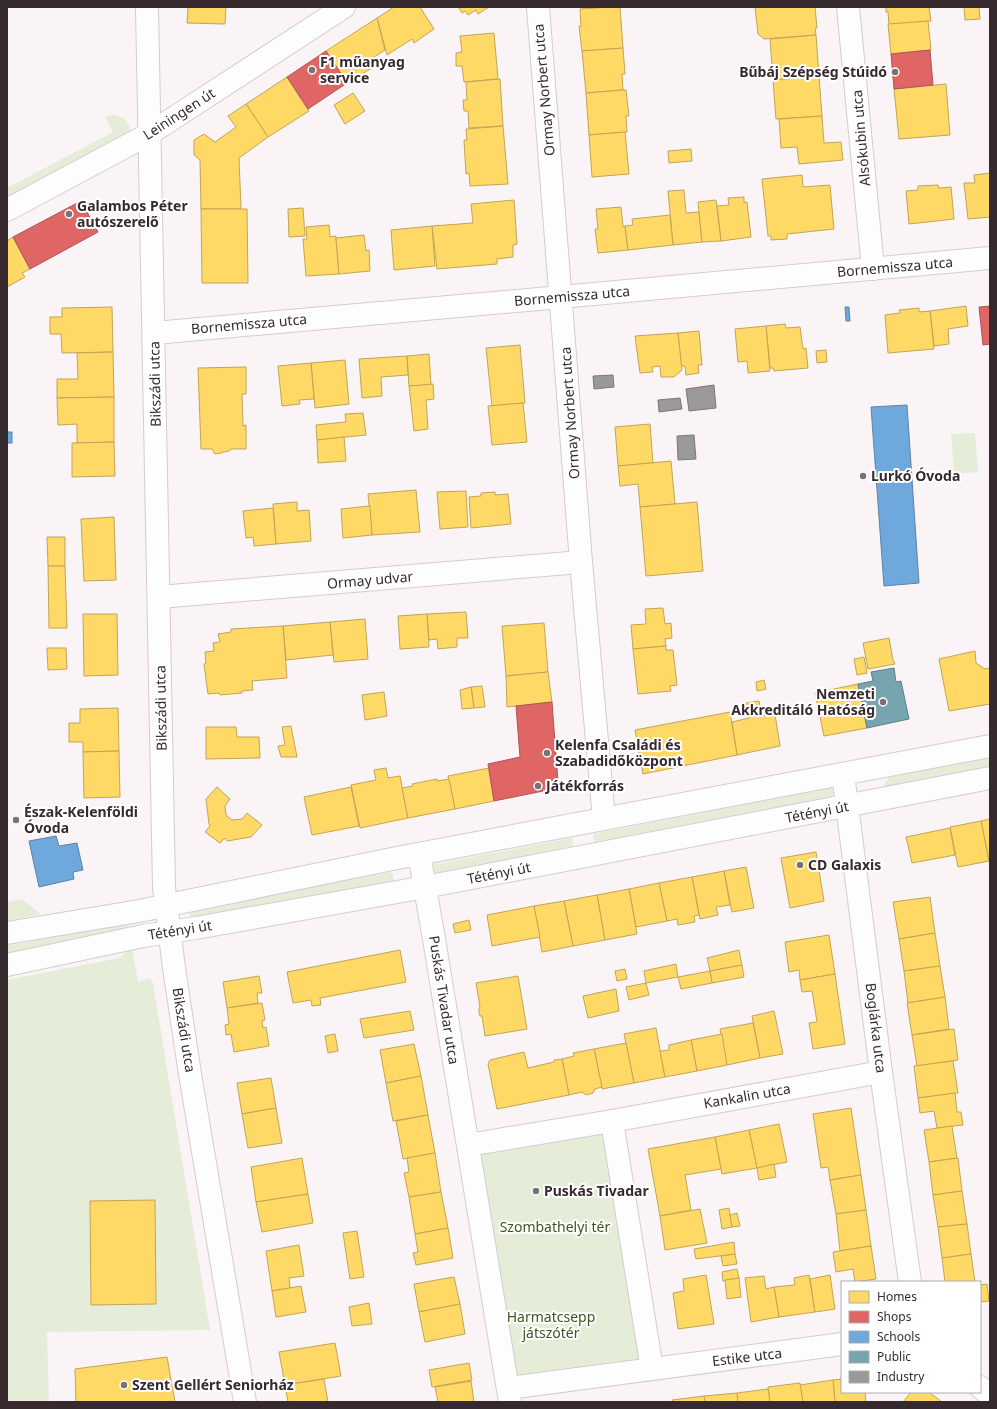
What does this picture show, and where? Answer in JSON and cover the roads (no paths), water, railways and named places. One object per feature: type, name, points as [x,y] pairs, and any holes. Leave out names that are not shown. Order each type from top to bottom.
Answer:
[{"type":"street","name":"Bikszádi utca","points":[[147,7],[164,887],[169,932],[190,1074],[245,1402]]},
{"type":"street","name":"Leiningen út","points":[[7,210],[149,134],[344,7]]},
{"type":"street","name":"Ormay Norbert utca","points":[[538,7],[581,562],[604,819]]},
{"type":"street","name":"Alsókubin utca","points":[[848,7],[873,269]]},
{"type":"street","name":"Bornemissza utca","points":[[154,332],[990,258]]},
{"type":"street","name":"Ormay udvar","points":[[159,597],[581,562]]},
{"type":"street","name":"Tétényi út","points":[[7,933],[166,906],[419,854],[990,746]]},
{"type":"street","name":"Boglárka utca","points":[[843,774],[881,1072],[910,1281]]},
{"type":"street","name":"Tétényi út","points":[[7,966],[143,936],[425,887],[990,778]]},
{"type":"street","name":"Puskás Tivadar utca","points":[[419,854],[468,1145]]},
{"type":"street","name":"Kankalin utca","points":[[612,1121],[881,1072]]},
{"type":"street","points":[[612,1121],[652,1369],[509,1395],[468,1145],[612,1121]]},
{"type":"street","name":"Estike utca","points":[[652,1369],[841,1344]]},
{"type":"street","points":[[981,1388],[990,1395]]},
{"type":"place","name":"F1 műanyag service","points":[[312,70]]},
{"type":"place","name":"Bűbáj Szépség Stúidó","points":[[895,72]]},
{"type":"place","name":"Galambos Péter autószerelő","points":[[69,214]]},
{"type":"place","name":"Lurkó Óvoda","points":[[863,476]]},
{"type":"place","name":"Nemzeti Akkreditáló Hatóság","points":[[883,702]]},
{"type":"place","name":"Kelenfa Családi és Szabadidőközpont","points":[[547,753]]},
{"type":"place","name":"Játékforrás","points":[[538,786]]},
{"type":"place","name":"Észak-Kelenföldi Óvoda","points":[[16,820]]},
{"type":"place","name":"CD Galaxis","points":[[800,865]]},
{"type":"place","name":"Puskás Tivadar","points":[[536,1191]]},
{"type":"place","name":"Szent Gellért Seniorház","points":[[124,1385]]},
{"type":"park label","name":"Szombathelyi tér","points":[[555,1227]]},
{"type":"park label","name":"Harmatcsepp játszótér","points":[[551,1326]]}]
